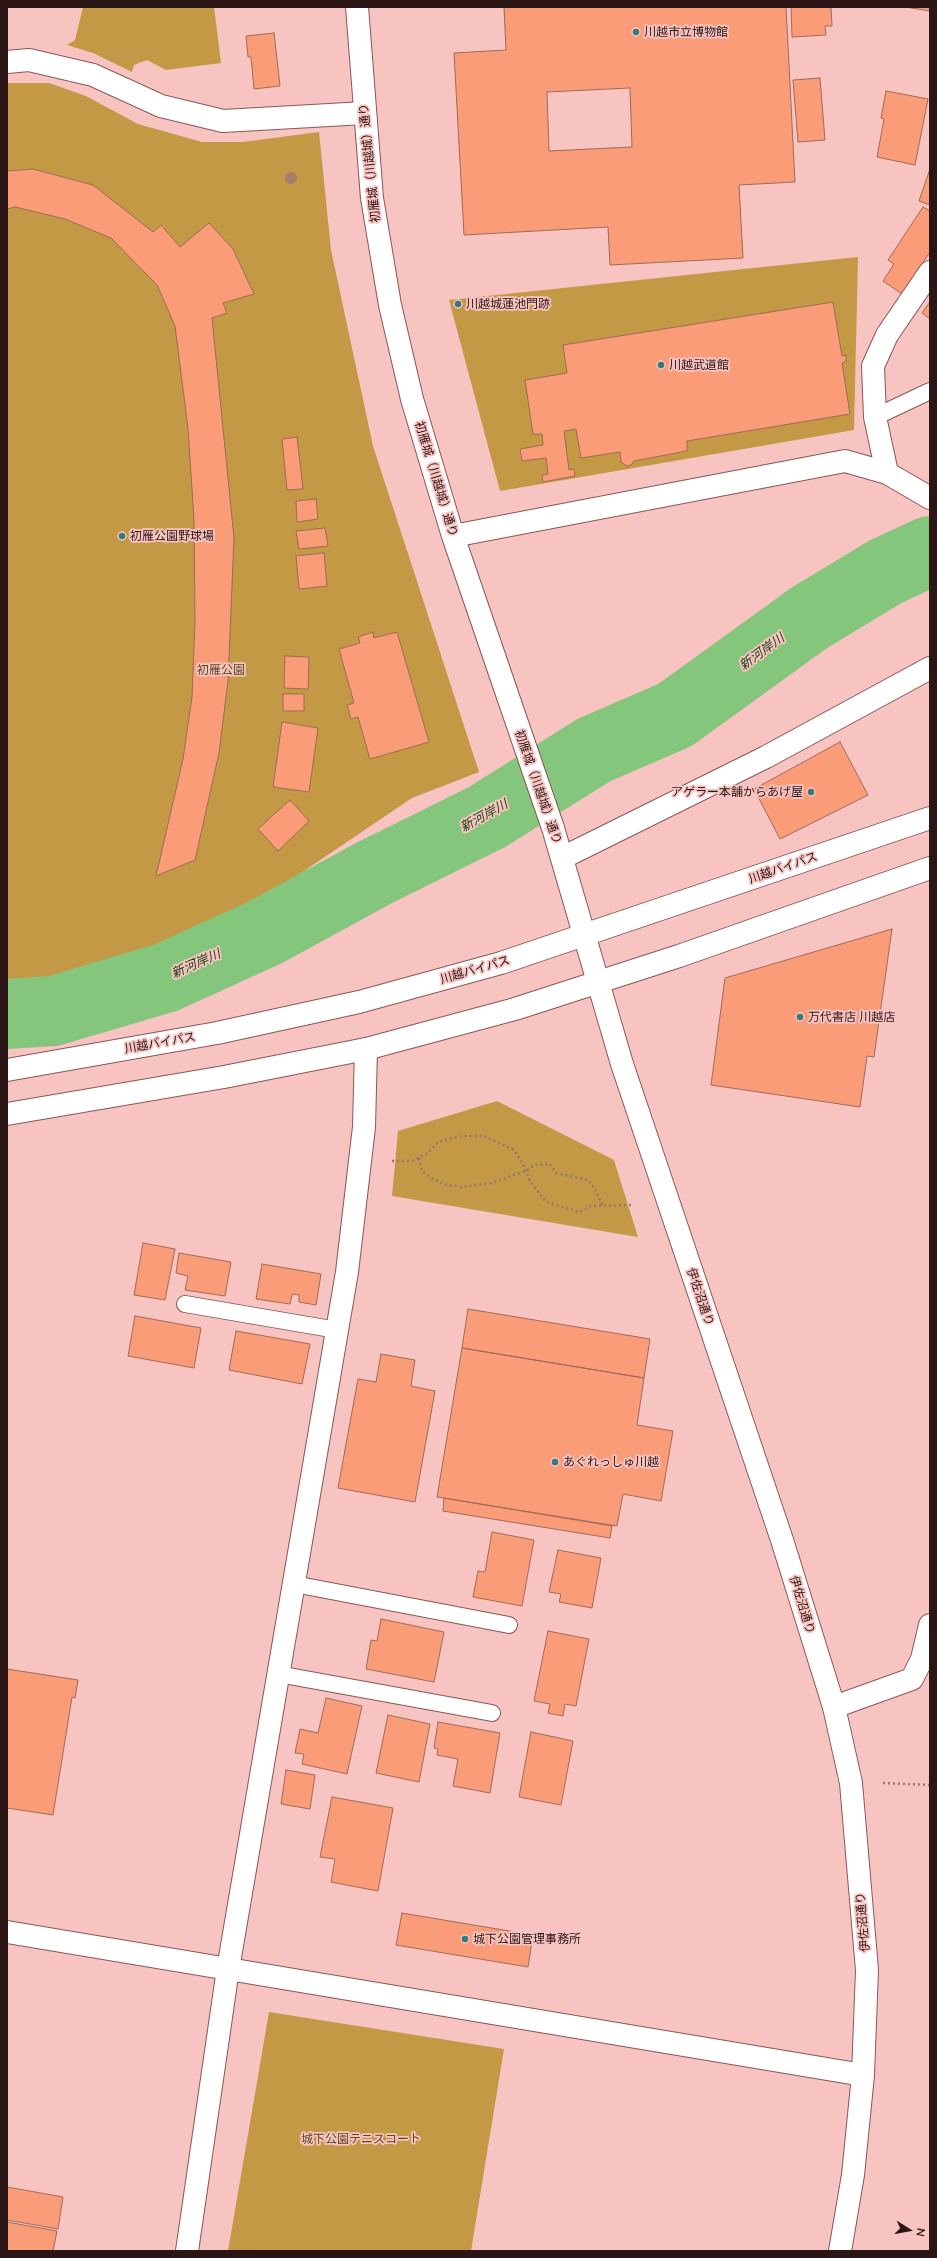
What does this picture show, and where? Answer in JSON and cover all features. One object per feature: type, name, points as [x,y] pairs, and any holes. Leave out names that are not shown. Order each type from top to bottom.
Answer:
[{"type":"main road","name":"初雁城（川越城）通り","points":[[357,7],[372,198],[390,305],[412,399],[453,536],[553,828],[597,982]]},
{"type":"main road","points":[[7,62],[29,60],[93,75],[132,91],[161,106],[223,121],[365,113]]},
{"type":"main road","points":[[887,473],[875,417],[873,366],[887,335],[930,272]]},
{"type":"main road","points":[[453,536],[846,461],[887,473],[930,498]]},
{"type":"main road","points":[[562,858],[766,757],[930,668]]},
{"type":"main road","name":"川越バイパス","points":[[7,1070],[217,1033],[359,1002],[501,963],[930,818]]},
{"type":"main road","points":[[7,1114],[224,1077],[366,1049],[515,1009],[679,956],[930,868]]},
{"type":"main road","name":"伊佐沼通り","points":[[597,982],[622,1064],[779,1532],[834,1707],[851,1783],[867,1970],[863,2075],[853,2175],[840,2251]]},
{"type":"main road","points":[[187,2251],[228,1968],[347,1272],[364,1127],[366,1049]]},
{"type":"main road","points":[[834,1707],[912,1679],[922,1659],[929,1632]]},
{"type":"main road","points":[[7,1932],[863,2075]]},
{"type":"lane","points":[[875,417],[930,391]]},
{"type":"lane","points":[[185,1304],[337,1330]]},
{"type":"lane","points":[[294,1584],[509,1625]]},
{"type":"lane","points":[[278,1674],[492,1713]]},
{"type":"path","points":[[390,1161],[412,1161],[428,1153],[438,1142],[462,1136],[484,1136],[514,1150],[539,1196],[546,1202],[580,1212],[591,1206],[634,1206]]},
{"type":"path","points":[[419,1158],[422,1171],[433,1179],[446,1185],[462,1187],[491,1182],[526,1171],[534,1165],[550,1164],[556,1173],[588,1180],[595,1189],[602,1205]]},
{"type":"path","points":[[851,1783],[930,1785]]},
{"type":"green space","points":[[83,7],[214,7],[221,63],[166,70],[147,60],[134,65],[132,72],[93,53],[67,45],[75,40]]},
{"type":"green space","name":"初雁公園","points":[[7,83],[49,83],[86,96],[138,124],[202,142],[243,142],[319,132],[331,250],[373,446],[479,772],[412,798],[264,898],[117,974],[8,995]]},
{"type":"green space","name":"川越武道館","points":[[858,257],[854,430],[500,491],[449,300]]},
{"type":"green space","points":[[497,1101],[614,1160],[638,1237],[392,1196],[398,1131]]},
{"type":"green space","name":"城下公園テニスコート","points":[[269,2012],[504,2049],[471,2251],[228,2251]]},
{"type":"building","name":"川越市立博物館","points":[[504,7],[786,7],[795,182],[739,185],[743,258],[610,265],[608,227],[464,235],[454,53],[506,50]],"holes":[[[630,88],[632,147],[549,151],[547,92]]]},
{"type":"building","points":[[791,7],[831,7],[832,26],[825,26],[826,35],[792,37]]},
{"type":"building","points":[[905,7],[930,7],[930,11]]},
{"type":"building","points":[[274,33],[280,86],[254,89],[251,57],[248,57],[246,36]]},
{"type":"building","points":[[820,78],[825,140],[798,142],[793,80]]},
{"type":"building","points":[[886,91],[928,99],[915,165],[877,157],[884,119],[881,118]]},
{"type":"building","points":[[33,169],[93,185],[153,232],[161,225],[180,247],[209,223],[233,249],[254,294],[223,303],[227,313],[212,318],[234,538],[228,681],[219,753],[195,860],[156,876],[183,759],[192,697],[195,621],[194,520],[188,428],[175,326],[157,285],[111,238],[65,219],[15,207],[7,209],[7,171]]},
{"type":"building","points":[[930,169],[930,205],[919,201]]},
{"type":"building","points":[[923,207],[930,211],[930,252],[902,294],[883,281],[894,264],[888,260]]},
{"type":"building","name":"川越武道館","points":[[833,302],[842,356],[846,355],[846,361],[842,363],[850,414],[687,441],[687,451],[634,461],[631,465],[627,466],[621,462],[620,452],[581,458],[576,429],[564,431],[569,470],[574,469],[575,476],[543,482],[542,475],[548,474],[546,458],[522,461],[520,449],[543,445],[542,434],[533,434],[525,380],[567,373],[563,345]]},
{"type":"building","points":[[930,302],[930,319],[922,313]]},
{"type":"building","points":[[297,437],[303,489],[287,490],[282,439]]},
{"type":"building","points":[[316,499],[318,519],[297,522],[296,501]]},
{"type":"building","points":[[325,528],[328,546],[299,549],[296,531]]},
{"type":"building","points":[[324,553],[327,586],[299,589],[296,556]]},
{"type":"building","points":[[373,632],[374,638],[397,632],[429,742],[370,759],[358,717],[351,719],[347,705],[354,703],[339,649],[360,643],[358,637]]},
{"type":"building","points":[[285,656],[309,657],[308,689],[284,688]]},
{"type":"building","points":[[283,694],[304,694],[304,711],[283,711]]},
{"type":"building","points":[[282,722],[318,728],[309,792],[273,787]]},
{"type":"building","name":"アゲラー本舗からあげ屋","points":[[840,742],[868,795],[780,839],[754,789]]},
{"type":"building","points":[[290,800],[309,821],[278,851],[258,829]]},
{"type":"building","name":"万代書店 川越店","points":[[892,929],[874,1057],[867,1056],[860,1107],[711,1085],[725,978]]},
{"type":"building","points":[[143,1243],[175,1249],[165,1300],[134,1295]]},
{"type":"building","points":[[179,1253],[231,1262],[225,1296],[185,1290],[188,1276],[176,1273]]},
{"type":"building","points":[[262,1264],[321,1274],[316,1305],[299,1302],[299,1295],[292,1294],[290,1304],[256,1299]]},
{"type":"building","points":[[468,1309],[650,1339],[644,1378],[462,1348]]},
{"type":"building","points":[[135,1316],[201,1328],[194,1368],[128,1356]]},
{"type":"building","points":[[236,1331],[310,1344],[302,1384],[229,1370]]},
{"type":"building","name":"あぐれっしゅ川越","points":[[462,1348],[644,1378],[637,1425],[673,1431],[661,1501],[623,1494],[617,1526],[437,1497]]},
{"type":"building","points":[[381,1354],[415,1360],[411,1386],[435,1391],[415,1502],[338,1488],[358,1379],[376,1382]]},
{"type":"building","points":[[444,1498],[612,1526],[610,1538],[443,1511]]},
{"type":"building","points":[[492,1532],[534,1540],[522,1606],[473,1597],[478,1571],[485,1572]]},
{"type":"building","points":[[558,1550],[601,1558],[592,1608],[559,1602],[561,1594],[549,1592]]},
{"type":"building","points":[[381,1619],[444,1632],[434,1682],[366,1669],[371,1640],[377,1641]]},
{"type":"building","points":[[548,1631],[589,1639],[576,1706],[565,1704],[563,1716],[548,1713],[550,1704],[534,1701]]},
{"type":"building","points":[[7,1669],[78,1680],[75,1698],[72,1697],[53,1815],[7,1808]]},
{"type":"building","points":[[326,1698],[362,1706],[347,1774],[302,1764],[304,1754],[295,1753],[300,1729],[318,1733]]},
{"type":"building","points":[[388,1715],[430,1724],[419,1782],[376,1773]]},
{"type":"building","points":[[438,1722],[500,1733],[490,1793],[453,1786],[458,1759],[437,1755],[438,1749],[434,1748]]},
{"type":"building","points":[[531,1732],[573,1741],[561,1805],[519,1797]]},
{"type":"building","points":[[286,1770],[315,1775],[310,1809],[281,1804]]},
{"type":"building","points":[[332,1797],[393,1808],[378,1891],[331,1882],[335,1859],[320,1857]]},
{"type":"building","name":"城下公園管理事務所","points":[[402,1913],[533,1935],[528,1967],[396,1945]]},
{"type":"building","points":[[7,2187],[63,2197],[58,2229],[7,2220]]},
{"type":"building","points":[[7,2222],[57,2231],[53,2251],[7,2251]]},
{"type":"waterway","name":"新河岸川","points":[[7,1014],[53,1011],[165,978],[264,933],[374,873],[487,817],[594,750],[675,715],[809,618],[885,572],[930,551]]},
{"type":"place","name":"川越市立博物館","points":[[636,32]]},
{"type":"place","name":"川越城蓮池門跡","points":[[458,304]]},
{"type":"place","name":"川越武道館","points":[[661,365]]},
{"type":"place","name":"初雁公園野球場","points":[[122,536]]},
{"type":"place","name":"アゲラー本舗からあげ屋","points":[[811,792]]},
{"type":"place","name":"万代書店 川越店","points":[[800,1017]]},
{"type":"place","name":"あぐれっしゅ川越","points":[[555,1462]]},
{"type":"place","name":"城下公園管理事務所","points":[[465,1939]]}]
